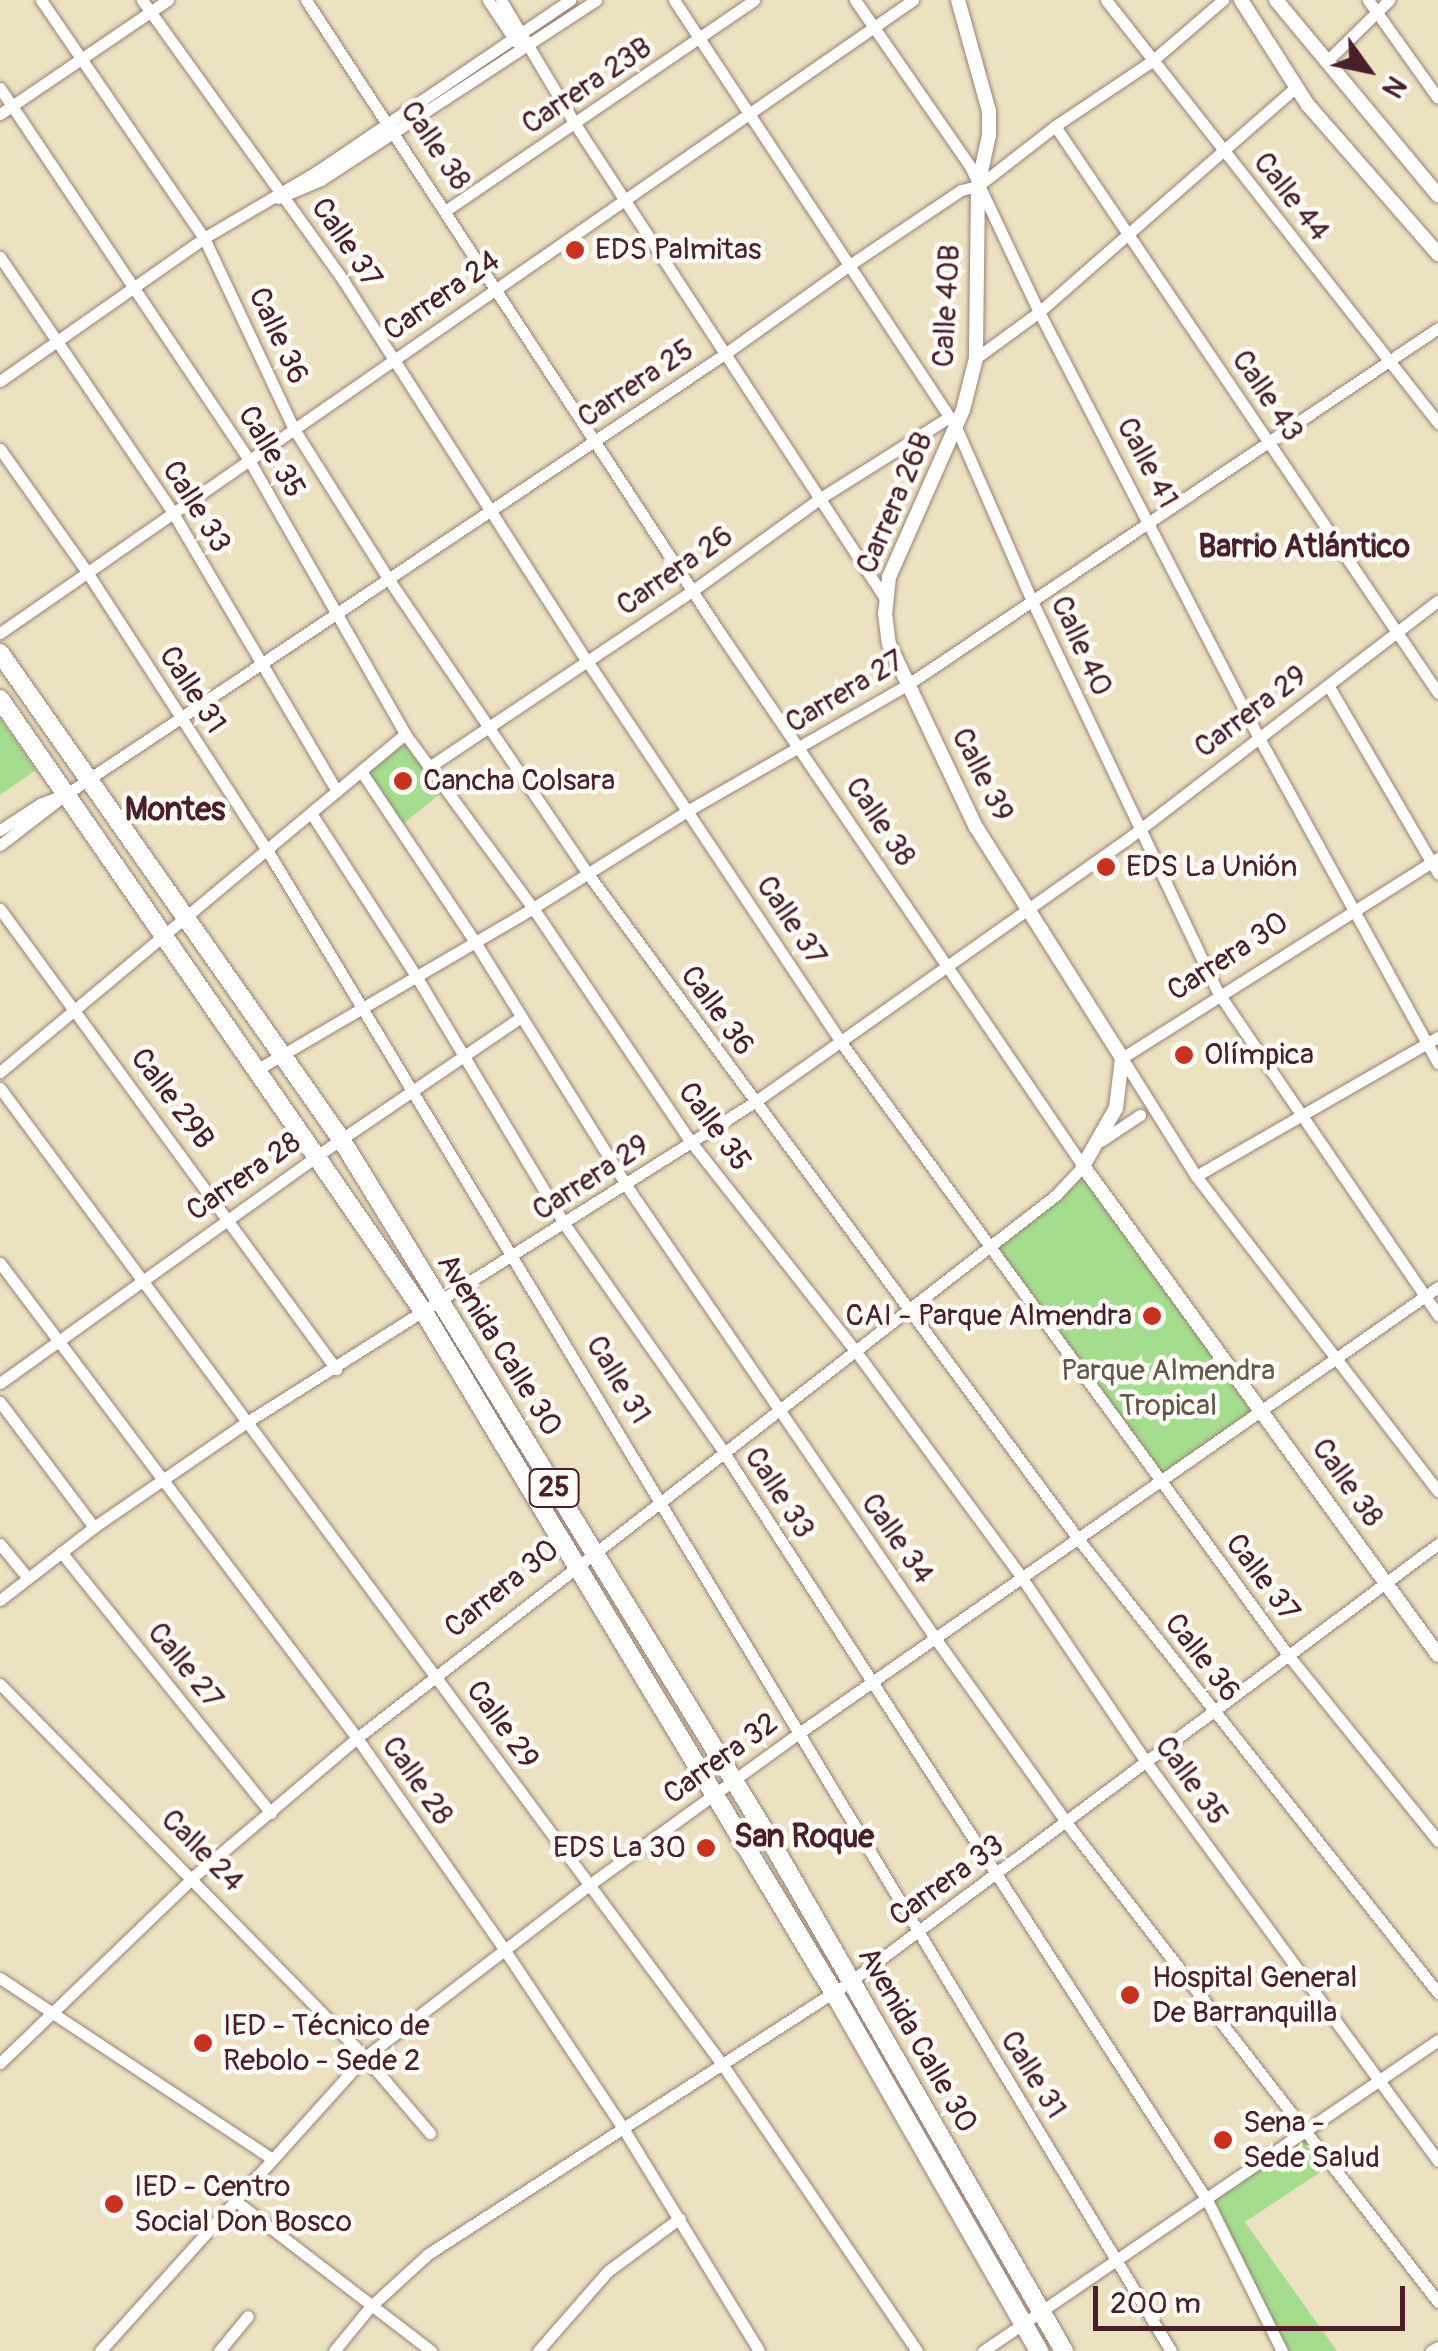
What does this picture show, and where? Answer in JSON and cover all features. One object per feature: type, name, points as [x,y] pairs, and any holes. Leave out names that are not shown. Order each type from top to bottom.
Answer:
[{"type":"highway","name":"Avenida Calle 30","points":[[0,653],[341,1139],[433,1309],[586,1557],[735,1783],[1064,2351]]},
{"type":"highway","name":"Avenida Calle 30","points":[[0,699],[318,1155],[433,1309]]},
{"type":"highway","name":"Avenida Calle 30","points":[[586,1557],[716,1795],[1039,2351]]},
{"type":"main road","name":"Calle 40B","points":[[953,422],[976,358],[978,186],[990,136],[990,110],[958,0]]},
{"type":"main road","points":[[1241,0],[1296,88],[1438,254]]},
{"type":"main road","points":[[1276,0],[1438,196]]},
{"type":"main road","name":"Carrera 26B","points":[[886,600],[897,556],[953,422]]},
{"type":"main road","name":"Calle 39","points":[[886,600],[889,644],[976,828],[1122,1058]]},
{"type":"main road","name":"Carrera 30","points":[[1083,1166],[1101,1141],[1121,1091],[1122,1058]]},
{"type":"main road","name":"Calle 38","points":[[1083,1166],[1438,1654]]},
{"type":"street","name":"Calle 36","points":[[41,0],[204,238],[294,428],[389,580],[588,874],[752,1103],[1079,1540],[1438,1993]]},
{"type":"street","name":"Calle 37","points":[[142,0],[393,360],[840,1040],[1288,1655],[1438,1840]]},
{"type":"street","points":[[0,114],[168,0]]},
{"type":"street","name":"Calle 38","points":[[306,0],[692,591],[1083,1166]]},
{"type":"street","name":"Calle 39","points":[[488,0],[523,44],[886,600]]},
{"type":"street","name":"Calle 39","points":[[501,0],[523,44]]},
{"type":"street","points":[[523,44],[570,0]]},
{"type":"street","points":[[0,381],[204,238],[280,196],[596,0]]},
{"type":"street","name":"Calle 40","points":[[674,0],[953,422],[1033,602],[1219,994],[1438,1316]]},
{"type":"street","name":"Carrera 23B","points":[[445,211],[754,0]]},
{"type":"street","name":"Calle 41","points":[[855,0],[970,166],[1040,312],[1258,736],[1353,910],[1432,1040],[1438,1064]]},
{"type":"street","name":"Carrera 24","points":[[0,633],[913,0]]},
{"type":"street","name":"Calle 44","points":[[1106,0],[1438,423]]},
{"type":"street","name":"Carrera 25","points":[[0,845],[64,795],[181,721],[726,354],[848,266],[961,190],[978,186],[1054,126],[1152,61],[1223,0]]},
{"type":"street","points":[[1368,0],[1438,98]]},
{"type":"street","points":[[1328,60],[1389,0]]},
{"type":"street","name":"Calle 35","points":[[0,88],[249,460],[405,734],[532,908],[691,1142],[854,1349],[1022,1578],[1146,1762],[1438,2160]]},
{"type":"street","points":[[976,358],[1040,312],[1296,88]]},
{"type":"street","name":"Calle 43","points":[[1054,126],[1438,693]]},
{"type":"street","name":"Calle 33","points":[[0,257],[173,513],[337,792]]},
{"type":"street","name":"Carrera 27","points":[[258,1069],[532,908],[687,811],[908,685],[1151,525],[1438,328]]},
{"type":"street","name":"Carrera 26","points":[[430,767],[692,591],[819,499],[953,422]]},
{"type":"street","name":"Calle 31","points":[[0,449],[87,572],[267,850],[661,1499],[916,1934],[1171,2351]]},
{"type":"street","name":"Carrera 29","points":[[0,1600],[94,1527],[247,1422],[566,1225],[752,1103],[1140,829],[1438,601]]},
{"type":"street","points":[[1328,685],[1436,864]]},
{"type":"street","points":[[0,1072],[405,734]]},
{"type":"street","name":"Calle 34","points":[[361,771],[475,942],[626,1185],[935,1638],[1066,1822],[1438,2302]]},
{"type":"street","name":"Carrera 25","points":[[0,830],[40,804],[64,795]]},
{"type":"street","name":"Calle 33","points":[[311,813],[465,1055],[566,1225],[723,1451],[994,1876],[1207,2200],[1282,2351]]},
{"type":"street","name":"Carrera 30","points":[[1122,1058],[1353,910],[1436,864]]},
{"type":"street","name":"Calle 29B","points":[[0,910],[230,1218],[336,1369]]},
{"type":"street","name":"Carrera 28","points":[[0,1383],[318,1155],[521,1017]]},
{"type":"street","points":[[1196,1176],[1432,1040]]},
{"type":"street","name":"Calle 39","points":[[1122,1058],[1196,1176],[1438,1491]]},
{"type":"street","name":"Calle 29","points":[[0,1088],[722,2064],[918,2351]]},
{"type":"street","name":"Carrera 30","points":[[1101,1141],[1140,1115]]},
{"type":"street","name":"Carrera 30","points":[[0,2063],[48,2012],[193,1877],[357,1738],[1056,1195],[1083,1166]]},
{"type":"street","name":"Calle 28","points":[[0,1262],[357,1738],[504,1948],[680,2218],[759,2351]]},
{"type":"street","name":"Carrera 32","points":[[107,2349],[366,2056],[504,1948],[800,1733],[1438,1287]]},
{"type":"street","points":[[0,1402],[94,1527]]},
{"type":"street","points":[[0,1544],[26,1578]]},
{"type":"street","name":"Carrera 33","points":[[334,2351],[370,2307],[428,2254],[834,1993],[1438,1544]]},
{"type":"street","name":"Calle 27","points":[[60,1552],[271,1813]]},
{"type":"street","name":"Calle 24","points":[[0,1684],[366,2056],[430,2132]]},
{"type":"street","points":[[0,1978],[272,2159]]},
{"type":"street","points":[[983,2351],[1119,2262],[1304,2129],[1438,2040]]},
{"type":"street","points":[[238,2202],[431,2351]]},
{"type":"street","points":[[538,2351],[608,2271],[680,2218]]},
{"type":"street","points":[[219,2351],[248,2316]]},
{"type":"street","points":[[1432,2351],[1438,2347]]},
{"type":"green space","points":[[0,718],[36,770],[0,795]]},
{"type":"green space","name":"Cancha Colsara","points":[[405,734],[445,790],[399,827],[361,771]]},
{"type":"green space","name":"Parque Almendra Tropical","points":[[1083,1166],[1262,1411],[1161,1484],[988,1245]]},
{"type":"green space","points":[[1304,2129],[1331,2165],[1245,2222],[1337,2351],[1286,2351],[1207,2200]]},
{"type":"place","name":"EDS Palmitas","points":[[575,250]]},
{"type":"place","name":"Cancha Colsara","points":[[403,781]]},
{"type":"place","name":"EDS La Unión","points":[[1106,867]]},
{"type":"place","name":"Olímpica","points":[[1184,1055]]},
{"type":"place","name":"CAI - Parque Almendra","points":[[1152,1316]]},
{"type":"place","name":"EDS La 30","points":[[706,1848]]},
{"type":"place","name":"Hospital General De Barranquilla","points":[[1130,1995]]},
{"type":"place","name":"IED - Técnico de Rebolo - Sede 2","points":[[203,2043]]},
{"type":"place","name":"Sena - Sede Salud","points":[[1223,2140]]},
{"type":"place","name":"IED - Centro Social Don Bosco","points":[[114,2204]]},
{"type":"district","name":"Barrio Atlántico","points":[[1304,547]]},
{"type":"district","name":"Montes","points":[[175,810]]},
{"type":"district","name":"San Roque","points":[[804,1837]]}]
